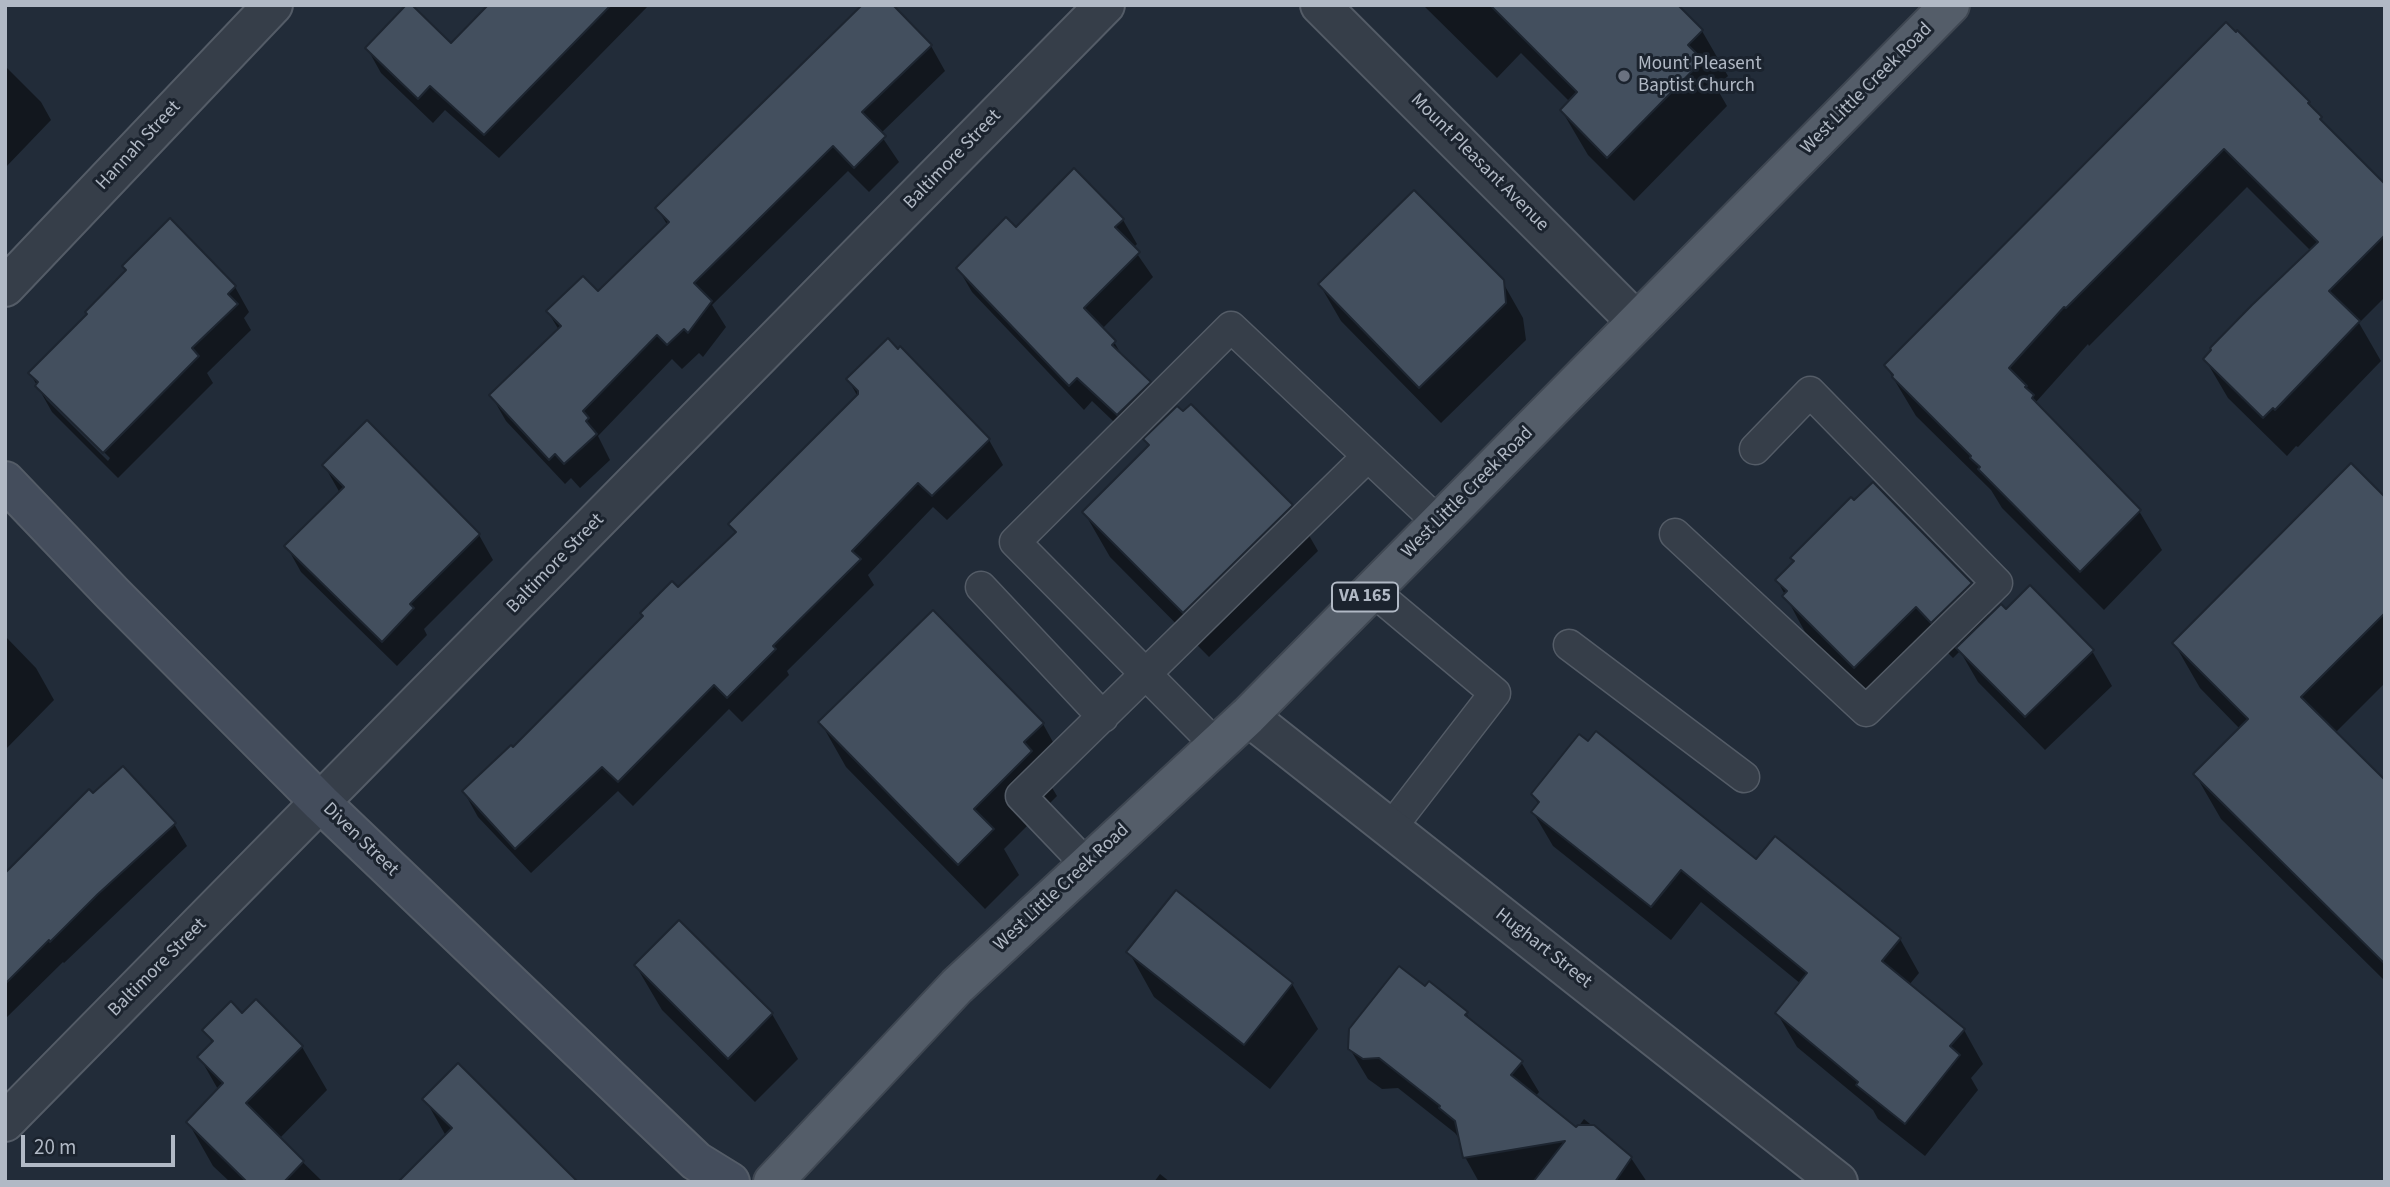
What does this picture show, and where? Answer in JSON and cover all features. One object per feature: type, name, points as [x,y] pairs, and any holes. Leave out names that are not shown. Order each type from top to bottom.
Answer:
[{"type":"main road","name":"West Little Creek Road","points":[[773,1182],[957,986],[1248,716],[1950,5]]},
{"type":"main road","name":"Diven Street","points":[[5,481],[321,803],[696,1161],[730,1182]]},
{"type":"street","name":"Hannah Street","points":[[5,287],[272,5]]},
{"type":"street","name":"Baltimore Street","points":[[5,1122],[1105,5]]},
{"type":"street","name":"Mount Pleasant Avenue","points":[[1320,5],[1637,322]]},
{"type":"street","name":"Hughart Street","points":[[1248,716],[1838,1182]]},
{"type":"lane","points":[[1216,745],[1016,542],[1231,327],[1438,522]]},
{"type":"lane","points":[[1675,534],[1866,711],[1997,583],[1810,392],[1755,449]]},
{"type":"lane","points":[[1087,865],[1021,796],[1368,456]]},
{"type":"lane","points":[[981,587],[1103,717]]},
{"type":"lane","points":[[1372,590],[1495,693],[1390,829]]},
{"type":"lane","points":[[1569,645],[1744,777]]},
{"type":"building","points":[[406,5],[412,5],[451,43],[488,5],[611,5],[484,135],[430,86],[418,99],[365,48]]},
{"type":"building","points":[[862,5],[893,5],[932,45],[862,112],[886,136],[854,168],[833,146],[694,283],[712,301],[688,333],[684,329],[667,345],[657,335],[583,411],[589,418],[586,421],[597,434],[564,464],[555,454],[549,460],[489,395],[561,326],[546,311],[583,276],[598,291],[669,222],[655,208]]},
{"type":"building","name":"Mount Pleasent Baptist Church","points":[[1490,5],[1678,5],[1703,30],[1688,45],[1703,60],[1607,158],[1560,110],[1577,92]]},
{"type":"building","points":[[2226,22],[2310,102],[2308,103],[2322,117],[2320,119],[2385,184],[2385,235],[2329,291],[2360,321],[2275,410],[2273,408],[2263,418],[2203,359],[2210,348],[2252,305],[2318,242],[2224,149],[2066,308],[2064,307],[2009,368],[2034,395],[2032,398],[2141,510],[2080,572],[1978,469],[1980,467],[1971,456],[1892,377],[1884,365]]},
{"type":"building","points":[[1074,168],[1124,219],[1115,227],[1140,252],[1084,308],[1116,341],[1112,345],[1151,382],[1117,415],[1077,378],[1069,386],[956,268],[1006,217],[1016,227]]},
{"type":"building","points":[[1414,190],[1504,280],[1506,303],[1419,388],[1318,284]]},
{"type":"building","points":[[170,218],[236,286],[228,294],[238,304],[192,348],[199,356],[103,453],[35,386],[38,382],[28,373],[87,314],[85,312],[126,270],[122,266]]},
{"type":"building","points":[[888,338],[898,349],[900,346],[990,439],[932,496],[918,483],[852,551],[861,559],[773,646],[776,649],[727,698],[714,685],[618,782],[602,767],[515,849],[462,791],[511,745],[513,747],[643,616],[640,613],[672,581],[678,587],[736,532],[728,524],[858,394],[846,379]]},
{"type":"building","points":[[1191,404],[1293,505],[1183,613],[1082,512],[1149,445],[1143,439],[1177,406],[1183,411]]},
{"type":"building","points":[[367,420],[480,534],[410,604],[414,608],[382,642],[284,546],[344,487],[322,465]]},
{"type":"building","points":[[2351,463],[2385,497],[2385,613],[2301,697],[2385,780],[2385,964],[2193,774],[2248,719],[2172,643]]},
{"type":"building","points":[[1873,482],[1972,583],[1931,623],[1916,607],[1854,668],[1782,596],[1787,591],[1775,580],[1794,561],[1790,558],[1851,497],[1854,500]]},
{"type":"building","points":[[2030,585],[2094,650],[2025,717],[1956,648],[2001,604],[2006,609]]},
{"type":"building","points":[[933,610],[1044,723],[1024,742],[1032,751],[974,809],[994,829],[958,865],[818,722]]},
{"type":"building","points":[[1596,731],[1756,859],[1775,836],[1901,938],[1882,961],[1965,1029],[1950,1046],[1960,1055],[1905,1124],[1856,1085],[1858,1082],[1775,1013],[1807,973],[1681,870],[1651,907],[1531,812],[1539,802],[1531,794],[1579,734],[1588,741]]},
{"type":"building","points":[[123,766],[176,823],[5,984],[5,873],[89,789],[93,793]]},
{"type":"building","points":[[1176,890],[1293,983],[1244,1045],[1126,952]]},
{"type":"building","points":[[679,920],[773,1013],[728,1059],[634,965]]},
{"type":"building","points":[[1399,966],[1425,986],[1429,981],[1468,1012],[1465,1015],[1523,1061],[1511,1075],[1576,1127],[1594,1125],[1632,1157],[1615,1182],[1533,1182],[1565,1141],[1463,1158],[1455,1121],[1439,1108],[1440,1106],[1379,1058],[1363,1059],[1348,1049],[1349,1029]]},
{"type":"building","points":[[256,999],[303,1046],[246,1103],[304,1161],[284,1182],[247,1182],[186,1122],[223,1083],[197,1057],[213,1041],[202,1030],[231,1001],[242,1013]]},
{"type":"building","points":[[458,1063],[578,1182],[398,1182],[452,1128],[422,1099]]},
{"type":"place","name":"Mount Pleasent Baptist Church","points":[[1624,76]]}]
